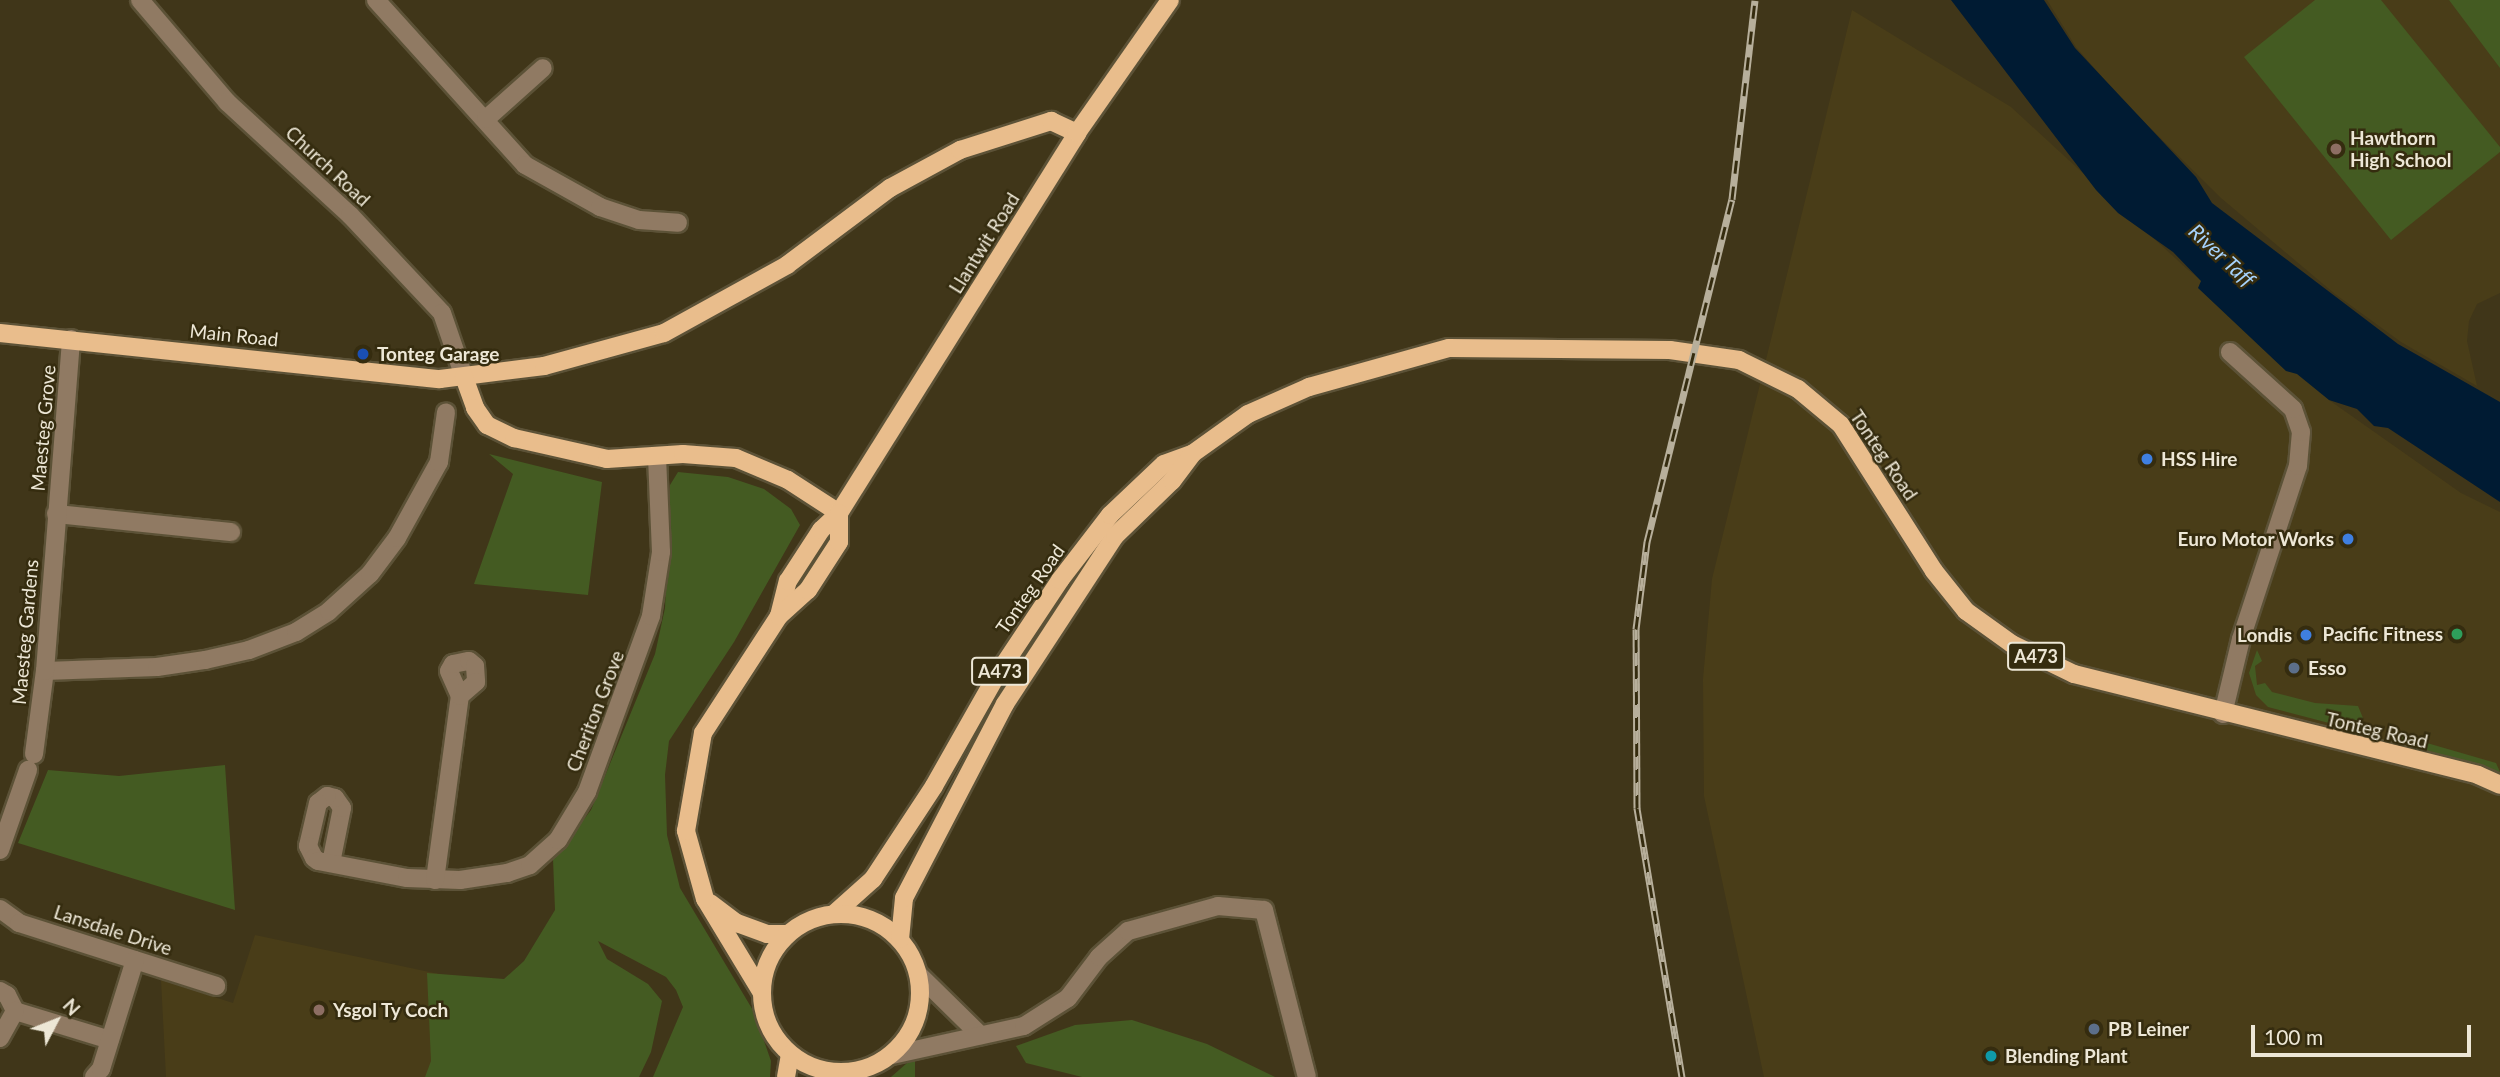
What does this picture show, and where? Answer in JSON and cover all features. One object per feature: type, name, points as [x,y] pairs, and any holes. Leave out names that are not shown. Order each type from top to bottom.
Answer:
[{"type":"main road","name":"Llantwit Road","points":[[839,513],[1077,133],[1170,0]]},
{"type":"main road","name":"Main Road","points":[[0,333],[440,379],[544,366],[664,333],[787,265],[890,188],[960,150],[1051,121],[1077,133]]},
{"type":"main road","name":"Tonteg Road","points":[[835,913],[873,879],[934,786],[1002,667],[1110,515],[1164,464],[1192,454],[1248,414],[1308,387],[1450,348],[1670,350],[1740,360],[1798,389],[1841,425],[1934,571],[1966,611],[2012,644],[2074,674],[2223,714],[2478,775],[2500,785]]},
{"type":"main road","points":[[464,377],[475,408],[487,425],[514,438],[607,459],[657,456],[736,458],[788,480],[839,513],[839,542],[808,590],[779,616],[703,733],[686,831],[705,899],[762,993],[769,1026],[790,1054],[829,1072],[867,1072],[892,1055],[918,1016],[919,975],[900,939],[870,919],[835,913],[801,924],[787,934],[769,961],[762,993]]},
{"type":"main road","name":"Tonteg Road","points":[[900,939],[904,898],[1005,704],[1115,536],[1172,481],[1192,454]]},
{"type":"main road","points":[[705,899],[737,923],[767,934],[787,934]]},
{"type":"main road","points":[[786,1077],[790,1054]]},
{"type":"street","name":"Church Road","points":[[139,0],[227,102],[367,232],[442,313],[464,377]]},
{"type":"street","points":[[376,0],[526,165],[600,206],[639,220],[678,223]]},
{"type":"street","points":[[486,118],[543,68]]},
{"type":"street","name":"Maesteg Grove","points":[[71,339],[56,514],[231,533]]},
{"type":"street","points":[[2223,714],[2241,639],[2298,466],[2301,432],[2293,409],[2230,352]]},
{"type":"street","points":[[45,671],[157,667],[205,660],[248,650],[296,632],[318,618],[370,574],[397,538],[439,462],[446,412]]},
{"type":"street","name":"Cheriton Grove","points":[[331,863],[435,880],[483,878],[530,866],[558,840],[582,801],[651,616],[661,552],[657,456]]},
{"type":"street","name":"Maesteg Gardens","points":[[3,827],[31,762],[45,671],[56,514]]},
{"type":"street","points":[[435,880],[460,695]]},
{"type":"street","points":[[0,850],[3,827]]},
{"type":"street","points":[[892,1055],[1024,1026],[1069,998],[1099,957],[1128,931],[1218,906],[1264,910],[1307,1077]]},
{"type":"street","name":"Lansdale Drive","points":[[0,909],[19,923],[216,986]]},
{"type":"street","points":[[94,1077],[110,1040],[135,960]]},
{"type":"street","points":[[919,975],[980,1035]]},
{"type":"street","points":[[0,991],[15,1011],[110,1040]]},
{"type":"street","points":[[0,1038],[15,1011]]},
{"type":"shaded area","name":"Hawthorn High School","points":[[2047,0],[2500,0],[2500,293],[2477,304],[2469,321],[2467,341],[2477,386],[2401,342],[2335,294],[2221,198],[2121,99],[2076,47]]},
{"type":"shaded area","points":[[1852,10],[2011,107],[2187,269],[2256,325],[2329,400],[2461,493],[2500,512],[2500,1077],[1764,1077],[1704,796],[1703,679],[1712,579]]},
{"type":"shaded area","name":"Ysgol Ty Coch","points":[[255,935],[486,984],[426,1077],[166,1077],[161,980],[233,1003]]},
{"type":"green space","points":[[2315,0],[2381,0],[2500,147],[2500,152],[2391,240],[2244,57]]},
{"type":"green space","points":[[2449,0],[2500,0],[2500,68]]},
{"type":"green space","points":[[489,454],[602,482],[588,595],[474,584],[513,474]]},
{"type":"green space","points":[[678,472],[728,477],[764,489],[791,509],[800,525],[734,642],[669,741],[665,775],[667,835],[680,888],[754,1012],[771,1061],[770,1077],[653,1077],[683,1007],[676,990],[666,977],[598,941],[607,959],[648,984],[662,1001],[651,1052],[639,1077],[425,1077],[431,1061],[427,973],[504,979],[524,961],[555,910],[553,859],[591,810],[655,654],[665,608],[670,485]]},
{"type":"green space","points":[[2257,650],[2262,661],[2255,666],[2257,685],[2265,683],[2272,692],[2315,703],[2358,706],[2363,718],[2348,728],[2268,707],[2256,695],[2249,673]]},
{"type":"green space","points":[[2389,732],[2496,763],[2500,772],[2399,742]]},
{"type":"green space","points":[[225,765],[235,910],[18,843],[48,770],[119,776]]},
{"type":"green space","points":[[1132,1020],[1207,1044],[1275,1077],[1082,1077],[1026,1063],[1016,1046],[1075,1025]]},
{"type":"green space","points":[[915,1056],[915,1077],[891,1077]]},
{"type":"water","name":"River Taff","points":[[1951,0],[2044,0],[2075,48],[2196,177],[2212,203],[2398,344],[2500,402],[2500,502],[2388,428],[2374,426],[2357,409],[2329,400],[2297,374],[2286,371],[2198,288],[2201,281],[2173,252],[2118,213],[2096,190]]},
{"type":"railway","points":[[1682,1077],[1637,808],[1636,629],[1647,542],[1732,199],[1755,0]]},
{"type":"place","name":"Hawthorn High School","points":[[2336,149]]},
{"type":"place","name":"Tonteg Garage","points":[[363,354]]},
{"type":"place","name":"HSS Hire","points":[[2147,459]]},
{"type":"place","name":"Euro Motor Works","points":[[2348,539]]},
{"type":"place","name":"Pacific Fitness","points":[[2457,634]]},
{"type":"place","name":"Londis","points":[[2306,635]]},
{"type":"place","name":"Esso","points":[[2294,668]]},
{"type":"place","name":"Ysgol Ty Coch","points":[[319,1010]]},
{"type":"place","name":"PB Leiner","points":[[2094,1029]]},
{"type":"place","name":"Blending Plant","points":[[1991,1056]]}]
